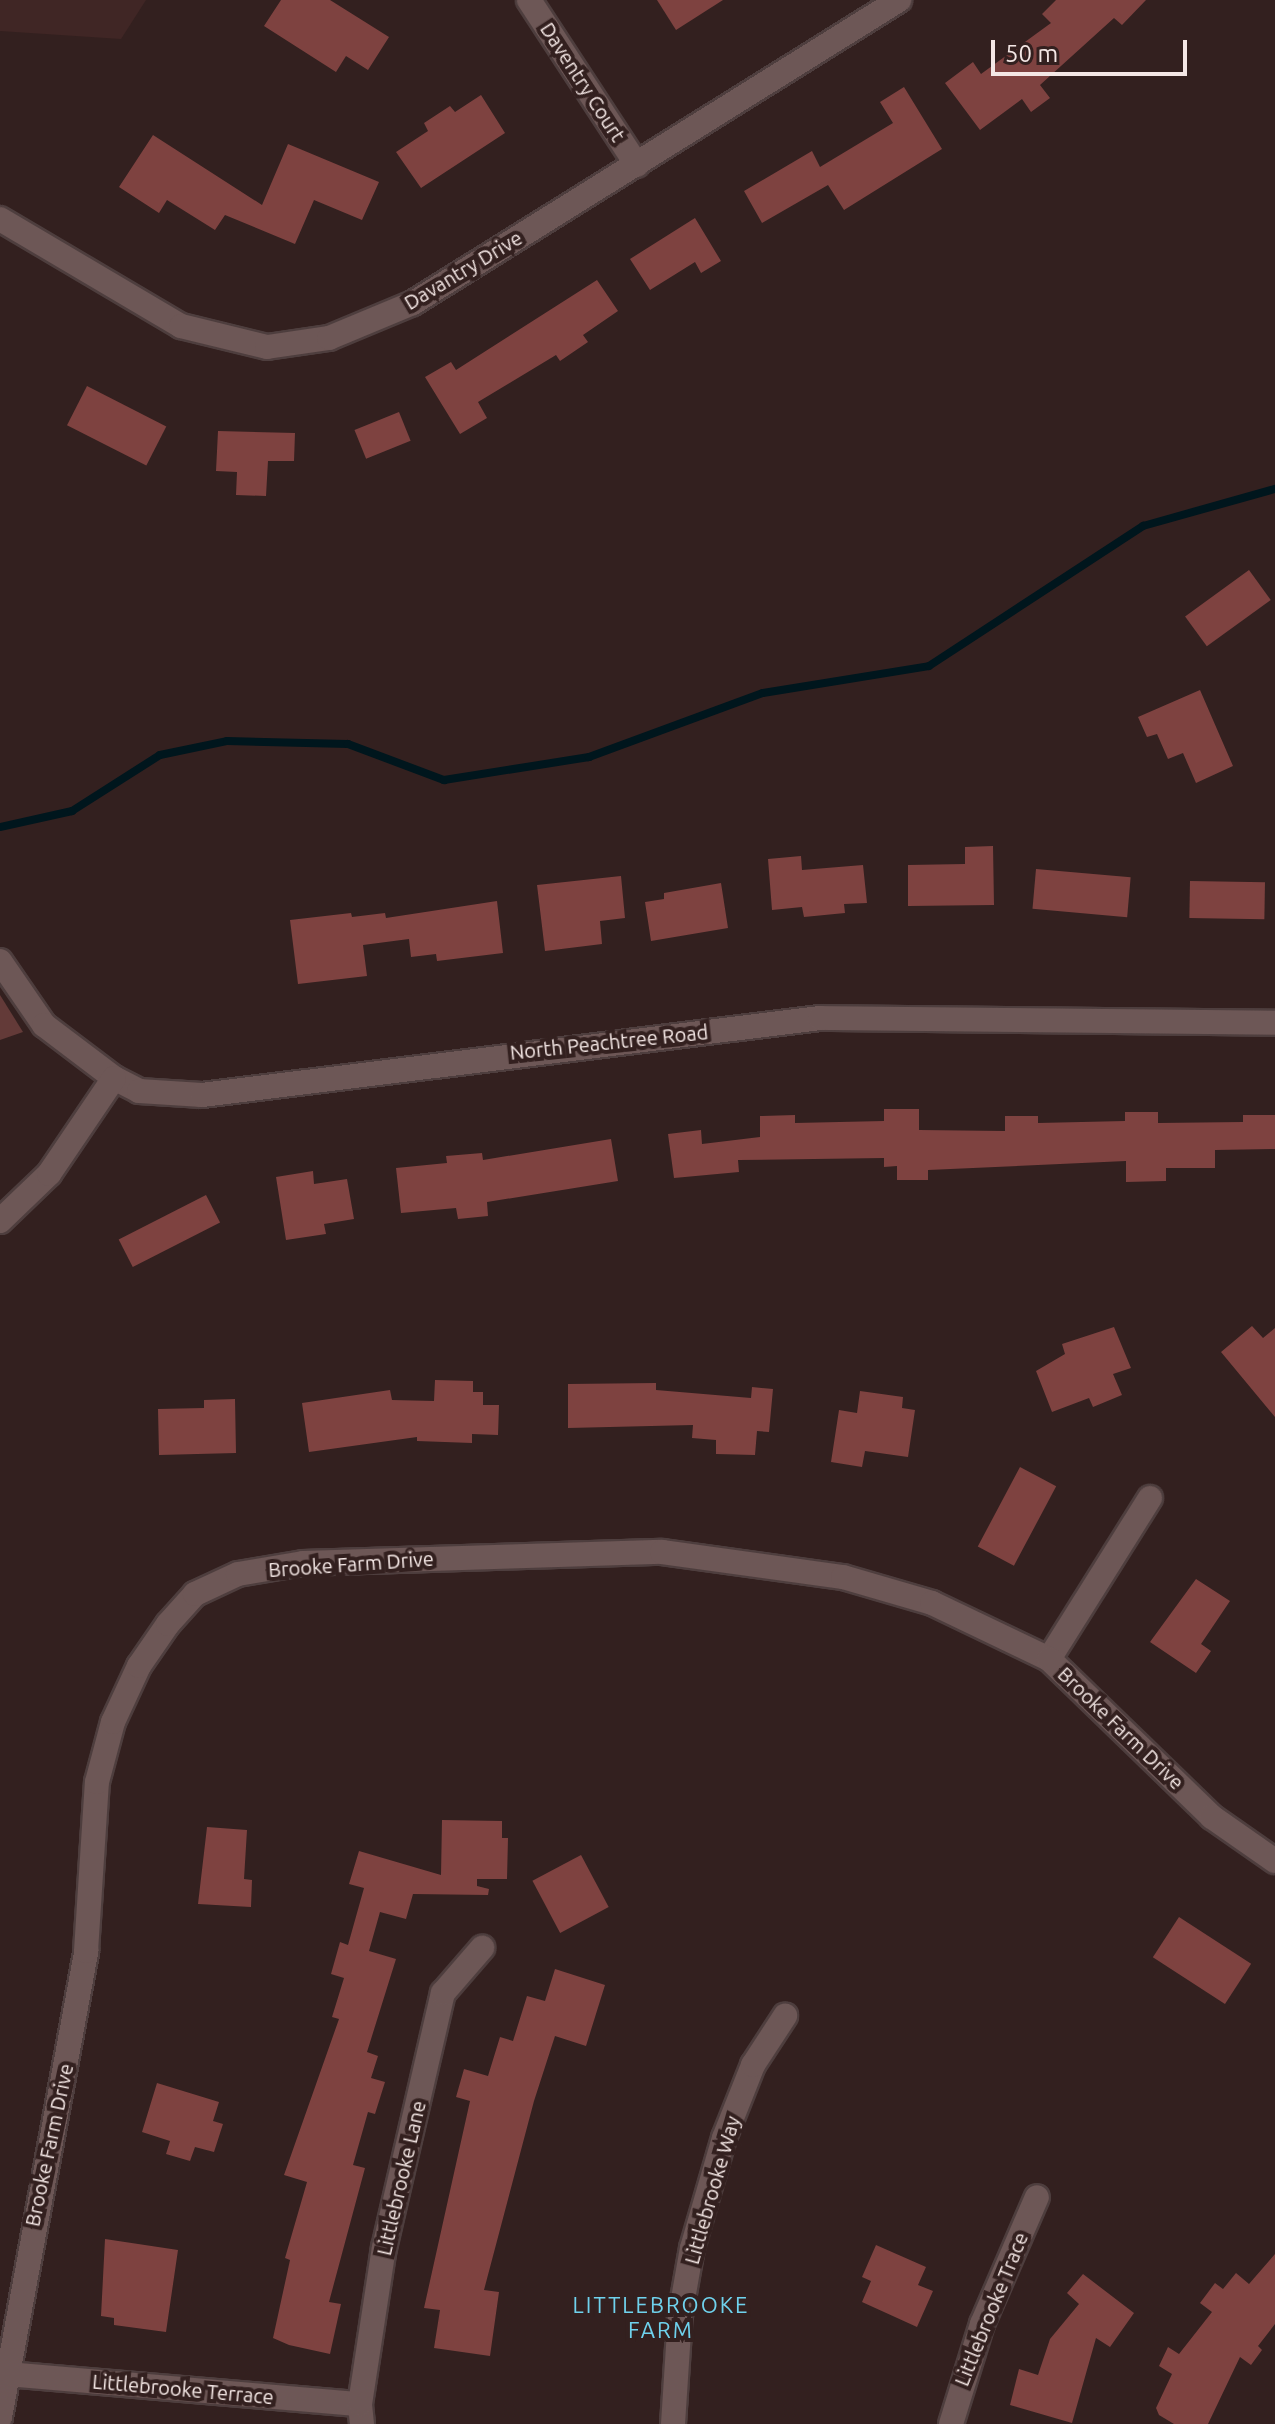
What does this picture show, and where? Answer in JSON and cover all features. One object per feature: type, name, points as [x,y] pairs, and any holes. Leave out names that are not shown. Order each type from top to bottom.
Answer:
[{"type":"street","name":"Daventry Court","points":[[529,0],[637,165]]},
{"type":"street","name":"Davantry Drive","points":[[0,219],[181,326],[267,347],[329,338],[413,303],[899,0]]},
{"type":"street","name":"North Peachtree Road","points":[[0,961],[44,1025],[114,1078],[139,1091],[186,1094],[286,1088],[499,1055],[820,1018],[1275,1023]]},
{"type":"street","points":[[0,1221],[49,1174],[114,1078]]},
{"type":"street","points":[[1049,1659],[1150,1498]]},
{"type":"street","name":"Brooke Farm Drive","points":[[0,2417],[86,1951],[97,1782],[113,1722],[139,1666],[195,1594],[238,1574],[303,1563],[662,1552],[843,1577],[932,1603],[1049,1659],[1212,1817],[1275,1861]]},
{"type":"street","name":"Littlebrooke Lane","points":[[361,2414],[384,2248],[443,1993],[482,1948]]},
{"type":"street","name":"Littlebrooke Way","points":[[673,2424],[680,2316],[692,2248],[735,2109],[753,2065],[785,2016]]},
{"type":"street","name":"Littlebrooke Trace","points":[[951,2424],[982,2324],[1037,2197]]},
{"type":"street","name":"Littlebrooke Terrace","points":[[7,2374],[361,2414]]},
{"type":"shaded area","points":[[0,0],[146,0],[121,39],[0,31]]},
{"type":"shaded area","points":[[0,995],[23,1032],[0,1040]]},
{"type":"building","points":[[281,0],[330,0],[389,37],[368,70],[346,56],[336,72],[264,26]]},
{"type":"building","points":[[657,0],[723,0],[676,30]]},
{"type":"building","points":[[1056,0],[1146,0],[1122,25],[1114,18],[1040,85],[1050,98],[1031,112],[1022,99],[980,130],[945,83],[973,62],[981,74],[1051,23],[1042,14]]},
{"type":"building","points":[[904,87],[942,149],[844,210],[828,185],[762,223],[744,191],[812,151],[820,167],[893,123],[880,102]]},
{"type":"building","points":[[481,95],[505,133],[421,188],[396,152],[428,131],[424,123],[450,106],[455,112]]},
{"type":"building","points":[[153,135],[262,205],[288,144],[379,182],[362,220],[314,200],[295,244],[225,215],[215,230],[167,200],[159,213],[119,187]]},
{"type":"building","points":[[695,218],[721,261],[701,273],[695,262],[650,290],[630,259]]},
{"type":"building","points":[[597,280],[618,311],[583,335],[588,342],[560,361],[556,355],[478,402],[487,418],[460,434],[425,377],[451,362],[456,370]]},
{"type":"building","points":[[87,386],[166,426],[146,466],[67,425]]},
{"type":"building","points":[[399,412],[411,441],[366,459],[354,430]]},
{"type":"building","points":[[218,431],[295,433],[294,461],[268,461],[266,496],[236,495],[237,472],[216,471]]},
{"type":"building","points":[[1249,570],[1271,600],[1207,646],[1185,616]]},
{"type":"building","points":[[1200,690],[1233,766],[1196,783],[1183,753],[1168,759],[1157,734],[1147,737],[1138,717]]},
{"type":"building","points":[[993,846],[994,905],[908,906],[908,865],[965,864],[965,847]]},
{"type":"building","points":[[801,856],[802,870],[863,865],[867,903],[844,904],[845,913],[804,917],[802,907],[772,910],[768,859]]},
{"type":"building","points":[[1036,869],[1131,877],[1127,917],[1033,909]]},
{"type":"building","points":[[621,876],[625,918],[600,921],[602,944],[545,951],[537,885]]},
{"type":"building","points":[[1190,881],[1265,882],[1264,919],[1189,918]]},
{"type":"building","points":[[721,883],[728,928],[651,941],[645,902],[664,899],[664,893]]},
{"type":"building","points":[[497,901],[503,953],[437,961],[436,954],[411,957],[409,939],[363,945],[367,976],[298,984],[290,920],[351,913],[352,917],[385,913],[386,918]]},
{"type":"building","points":[[884,1109],[919,1109],[919,1130],[1005,1131],[1005,1116],[1038,1116],[1038,1123],[1125,1121],[1125,1112],[1158,1112],[1158,1123],[1243,1122],[1243,1115],[1275,1115],[1275,1149],[1215,1150],[1215,1168],[1166,1168],[1166,1181],[1126,1182],[1126,1161],[928,1170],[928,1180],[897,1180],[897,1166],[884,1167],[884,1158],[738,1160],[739,1172],[674,1178],[668,1134],[701,1130],[702,1144],[760,1137],[760,1116],[795,1115],[795,1123],[884,1121]]},
{"type":"building","points":[[611,1139],[618,1181],[487,1202],[488,1216],[458,1219],[456,1208],[401,1213],[396,1168],[447,1163],[446,1156],[482,1153],[483,1160]]},
{"type":"building","points":[[313,1171],[314,1184],[347,1179],[354,1219],[324,1224],[326,1234],[286,1240],[276,1177]]},
{"type":"building","points":[[206,1195],[220,1223],[133,1267],[119,1239]]},
{"type":"building","points":[[1252,1326],[1263,1338],[1275,1328],[1275,1417],[1221,1352]]},
{"type":"building","points":[[1114,1327],[1131,1368],[1113,1374],[1122,1395],[1093,1407],[1089,1398],[1052,1412],[1036,1371],[1065,1354],[1062,1344]]},
{"type":"building","points":[[435,1380],[473,1381],[473,1392],[483,1392],[483,1405],[499,1405],[498,1435],[472,1434],[472,1443],[417,1441],[417,1437],[309,1452],[302,1403],[390,1390],[392,1400],[434,1401]]},
{"type":"building","points":[[656,1383],[656,1390],[751,1398],[752,1387],[773,1389],[769,1432],[757,1431],[755,1455],[716,1454],[716,1440],[692,1438],[693,1425],[568,1428],[568,1384]]},
{"type":"building","points":[[860,1391],[903,1397],[902,1408],[915,1410],[908,1457],[865,1451],[862,1467],[831,1462],[839,1410],[857,1413]]},
{"type":"building","points":[[235,1399],[236,1453],[159,1455],[158,1409],[204,1408],[204,1400]]},
{"type":"building","points":[[1020,1467],[1056,1486],[1014,1566],[978,1546]]},
{"type":"building","points":[[1196,1579],[1230,1601],[1201,1644],[1211,1651],[1196,1673],[1150,1642]]},
{"type":"building","points":[[442,1820],[502,1821],[502,1838],[508,1838],[507,1879],[477,1879],[477,1886],[489,1889],[488,1895],[413,1894],[406,1919],[380,1912],[369,1951],[396,1959],[367,2052],[378,2056],[371,2078],[385,2082],[375,2114],[368,2112],[353,2165],[365,2168],[329,2302],[341,2304],[330,2354],[289,2345],[273,2338],[290,2260],[285,2258],[307,2182],[284,2175],[339,2019],[332,2017],[344,1978],[331,1974],[340,1942],[348,1945],[364,1888],[349,1884],[359,1851],[441,1875]]},
{"type":"building","points":[[207,1827],[247,1830],[244,1879],[252,1880],[251,1907],[198,1904]]},
{"type":"building","points":[[581,1855],[609,1907],[560,1933],[532,1881]]},
{"type":"building","points":[[1179,1917],[1251,1964],[1225,2004],[1153,1957]]},
{"type":"building","points":[[555,1969],[605,1985],[586,2046],[555,2036],[534,2101],[484,2290],[499,2292],[490,2356],[434,2348],[440,2310],[424,2308],[470,2101],[456,2097],[464,2069],[488,2076],[500,2037],[513,2041],[527,1996],[545,2001]]},
{"type":"building","points":[[157,2083],[219,2102],[213,2121],[223,2124],[214,2152],[195,2147],[190,2161],[166,2154],[170,2141],[142,2132]]},
{"type":"building","points":[[105,2239],[178,2250],[166,2332],[114,2325],[114,2318],[101,2316]]},
{"type":"building","points":[[876,2245],[926,2267],[918,2285],[933,2291],[917,2327],[862,2302],[871,2281],[862,2277]]},
{"type":"building","points":[[1275,2254],[1275,2324],[1258,2346],[1262,2350],[1251,2365],[1240,2357],[1208,2424],[1174,2424],[1159,2415],[1156,2408],[1172,2374],[1159,2366],[1168,2347],[1179,2354],[1212,2312],[1200,2303],[1215,2283],[1223,2289],[1236,2273],[1249,2284]]},
{"type":"building","points":[[1083,2274],[1134,2313],[1110,2347],[1096,2338],[1072,2423],[1010,2405],[1019,2369],[1038,2375],[1050,2339],[1079,2304],[1067,2293]]},
{"type":"waterway","points":[[0,827],[72,811],[160,755],[227,741],[348,744],[444,780],[589,757],[763,693],[929,666],[1143,526],[1275,489]]},
{"type":"district","name":"LITTLEBROOKE FARM","points":[[661,2316]]}]
